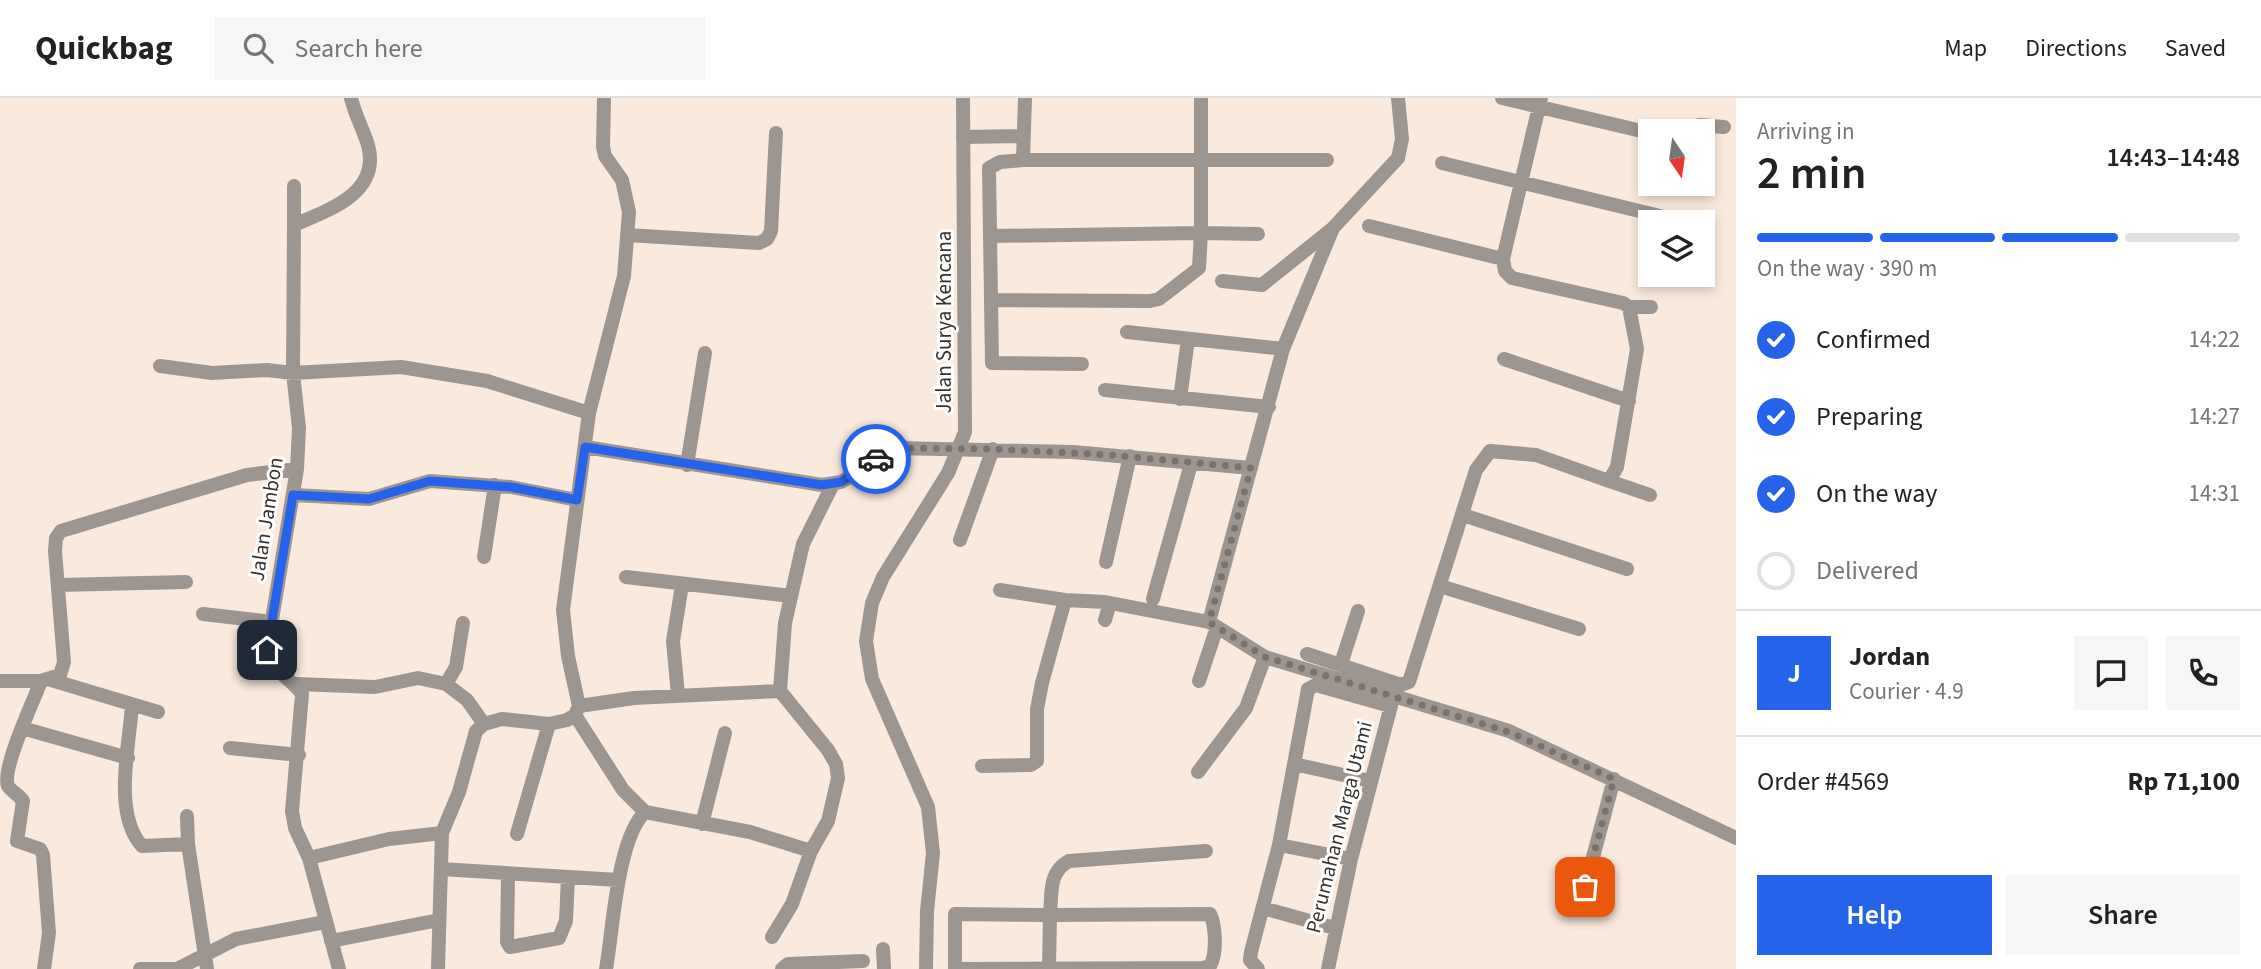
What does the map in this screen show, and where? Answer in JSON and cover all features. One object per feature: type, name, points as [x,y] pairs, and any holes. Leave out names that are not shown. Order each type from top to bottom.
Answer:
[{"type":"street","points":[[294,225],[351,198],[366,181],[369,148],[351,98]]},
{"type":"street","points":[[604,98],[603,147],[605,156],[622,180],[628,198],[628,235],[624,276],[589,413],[563,610],[577,710],[623,790],[645,812],[750,832],[811,851]]},
{"type":"street","name":"Jalan Surya Kencana","points":[[926,969],[927,911],[933,853],[928,807],[873,679],[866,641],[872,603],[883,577],[959,449],[965,432],[963,98]]},
{"type":"street","points":[[1023,160],[1024,98]]},
{"type":"street","points":[[992,300],[1159,299],[1199,268],[1201,98]]},
{"type":"street","points":[[1222,281],[1262,285],[1333,228],[1398,159],[1402,139],[1398,98]]},
{"type":"street","points":[[1502,98],[1540,103],[1638,130]]},
{"type":"street","points":[[1540,103],[1503,259],[1506,271],[1512,278],[1623,303],[1629,307],[1651,307]]},
{"type":"street","points":[[1715,126],[1724,127]]},
{"type":"street","points":[[628,235],[759,243],[767,239],[771,231],[776,134]]},
{"type":"street","points":[[963,137],[1022,136]]},
{"type":"street","points":[[1082,364],[992,363],[989,168],[1000,162],[1023,160],[1327,160]]},
{"type":"street","points":[[1441,163],[1521,185],[1638,211]]},
{"type":"street","name":"Jalan Jambon","points":[[293,186],[293,373],[299,428],[298,469],[267,658],[273,667],[296,684]]},
{"type":"street","points":[[1369,226],[1503,259]]},
{"type":"street","points":[[1199,681],[1283,349],[1333,228]]},
{"type":"street","points":[[991,236],[1258,234]]},
{"type":"street","points":[[1609,481],[1617,467],[1637,349],[1629,307]]},
{"type":"street","points":[[1127,332],[1283,349]]},
{"type":"street","points":[[1180,399],[1188,339]]},
{"type":"street","points":[[687,465],[705,352]]},
{"type":"street","points":[[1504,359],[1629,401]]},
{"type":"street","points":[[160,366],[212,373],[267,370],[293,373],[381,367],[441,372],[539,395],[589,413]]},
{"type":"street","points":[[1105,390],[1269,407]]},
{"type":"street","points":[[585,447],[687,465],[732,468],[832,486]]},
{"type":"street","points":[[772,937],[792,904],[811,851],[828,821],[838,790],[836,764],[780,691],[785,623],[803,544],[832,486],[896,448],[993,449],[1130,456],[1251,468]]},
{"type":"street","points":[[960,540],[993,449]]},
{"type":"street","points":[[1307,654],[1401,685],[1409,682],[1476,470],[1490,451],[1536,455],[1650,495]]},
{"type":"street","points":[[1106,562],[1130,456]]},
{"type":"street","points":[[1153,599],[1191,464]]},
{"type":"street","points":[[44,969],[49,933],[43,855],[40,849],[17,841],[23,801],[4,789],[22,728],[46,681],[60,675],[64,662],[56,538],[71,526],[247,475],[298,469]]},
{"type":"street","points":[[293,495],[369,499],[430,481],[495,485],[577,500]]},
{"type":"street","points":[[484,557],[495,485]]},
{"type":"street","points":[[1463,515],[1627,569]]},
{"type":"street","points":[[626,577],[791,596]]},
{"type":"street","points":[[58,585],[186,582]]},
{"type":"street","points":[[678,695],[673,641],[682,585]]},
{"type":"street","points":[[1440,586],[1579,629]]},
{"type":"street","points":[[1000,590],[1065,600],[1110,603],[1213,624],[1265,657],[1392,701],[1509,732],[1736,838]]},
{"type":"street","points":[[982,766],[1020,766],[1037,761],[1037,709],[1055,630],[1065,600]]},
{"type":"street","points":[[1105,620],[1110,603]]},
{"type":"street","points":[[1341,664],[1358,611]]},
{"type":"street","points":[[203,614],[272,622]]},
{"type":"street","points":[[446,684],[456,667],[463,623]]},
{"type":"street","points":[[1198,772],[1246,708],[1265,657]]},
{"type":"street","points":[[296,684],[350,689],[418,678],[446,684],[467,700],[484,724]]},
{"type":"street","points":[[0,681],[46,681],[158,712]]},
{"type":"street","points":[[296,684],[302,694],[299,755],[292,811],[295,828],[309,858],[339,969]]},
{"type":"street","points":[[1258,969],[1250,960],[1279,845],[1308,689],[1312,687],[1392,701]]},
{"type":"street","points":[[438,969],[442,834],[459,792],[476,731],[484,724],[502,719],[549,724],[577,710],[678,695],[780,691]]},
{"type":"street","name":"Perumahan Marga Utami","points":[[1328,969],[1351,859],[1392,701]]},
{"type":"street","points":[[132,704],[123,793],[139,844],[145,847],[188,844]]},
{"type":"street","points":[[517,834],[549,724]]},
{"type":"street","points":[[22,728],[128,758]]},
{"type":"street","points":[[702,824],[725,733]]},
{"type":"street","points":[[230,748],[299,755]]},
{"type":"street","points":[[1294,764],[1370,781]]},
{"type":"street","points":[[1585,887],[1614,779]]},
{"type":"street","points":[[606,969],[618,880],[634,829],[645,812]]},
{"type":"street","points":[[187,816],[188,844],[206,962]]},
{"type":"street","points":[[309,858],[389,839],[442,834]]},
{"type":"street","points":[[1279,845],[1351,859]]},
{"type":"street","points":[[1049,969],[1053,876],[1059,866],[1069,862],[1206,851]]},
{"type":"street","points":[[441,869],[618,880]]},
{"type":"street","points":[[508,874],[507,942],[510,947],[550,942],[559,937],[566,921],[568,877]]},
{"type":"street","points":[[1263,908],[1335,928]]},
{"type":"street","points":[[955,914],[1050,915],[1210,914],[1214,960],[1210,966],[1203,968],[956,969],[955,914]]},
{"type":"street","points":[[331,941],[439,920]]},
{"type":"street","points":[[140,969],[177,969],[206,962],[236,939],[325,922]]},
{"type":"street","points":[[883,949],[884,969]]},
{"type":"street","points":[[782,969],[788,964],[863,961]]},
{"type":"way so far","points":[[876,459],[896,448],[993,449],[1073,452],[1251,468],[1209,622],[1265,657],[1461,715],[1539,744],[1614,779],[1585,887]]},
{"type":"route","points":[[267,650],[293,495],[348,500],[369,499],[430,481],[511,487],[577,500],[585,447],[687,465],[732,468],[832,486],[876,459]]}]
